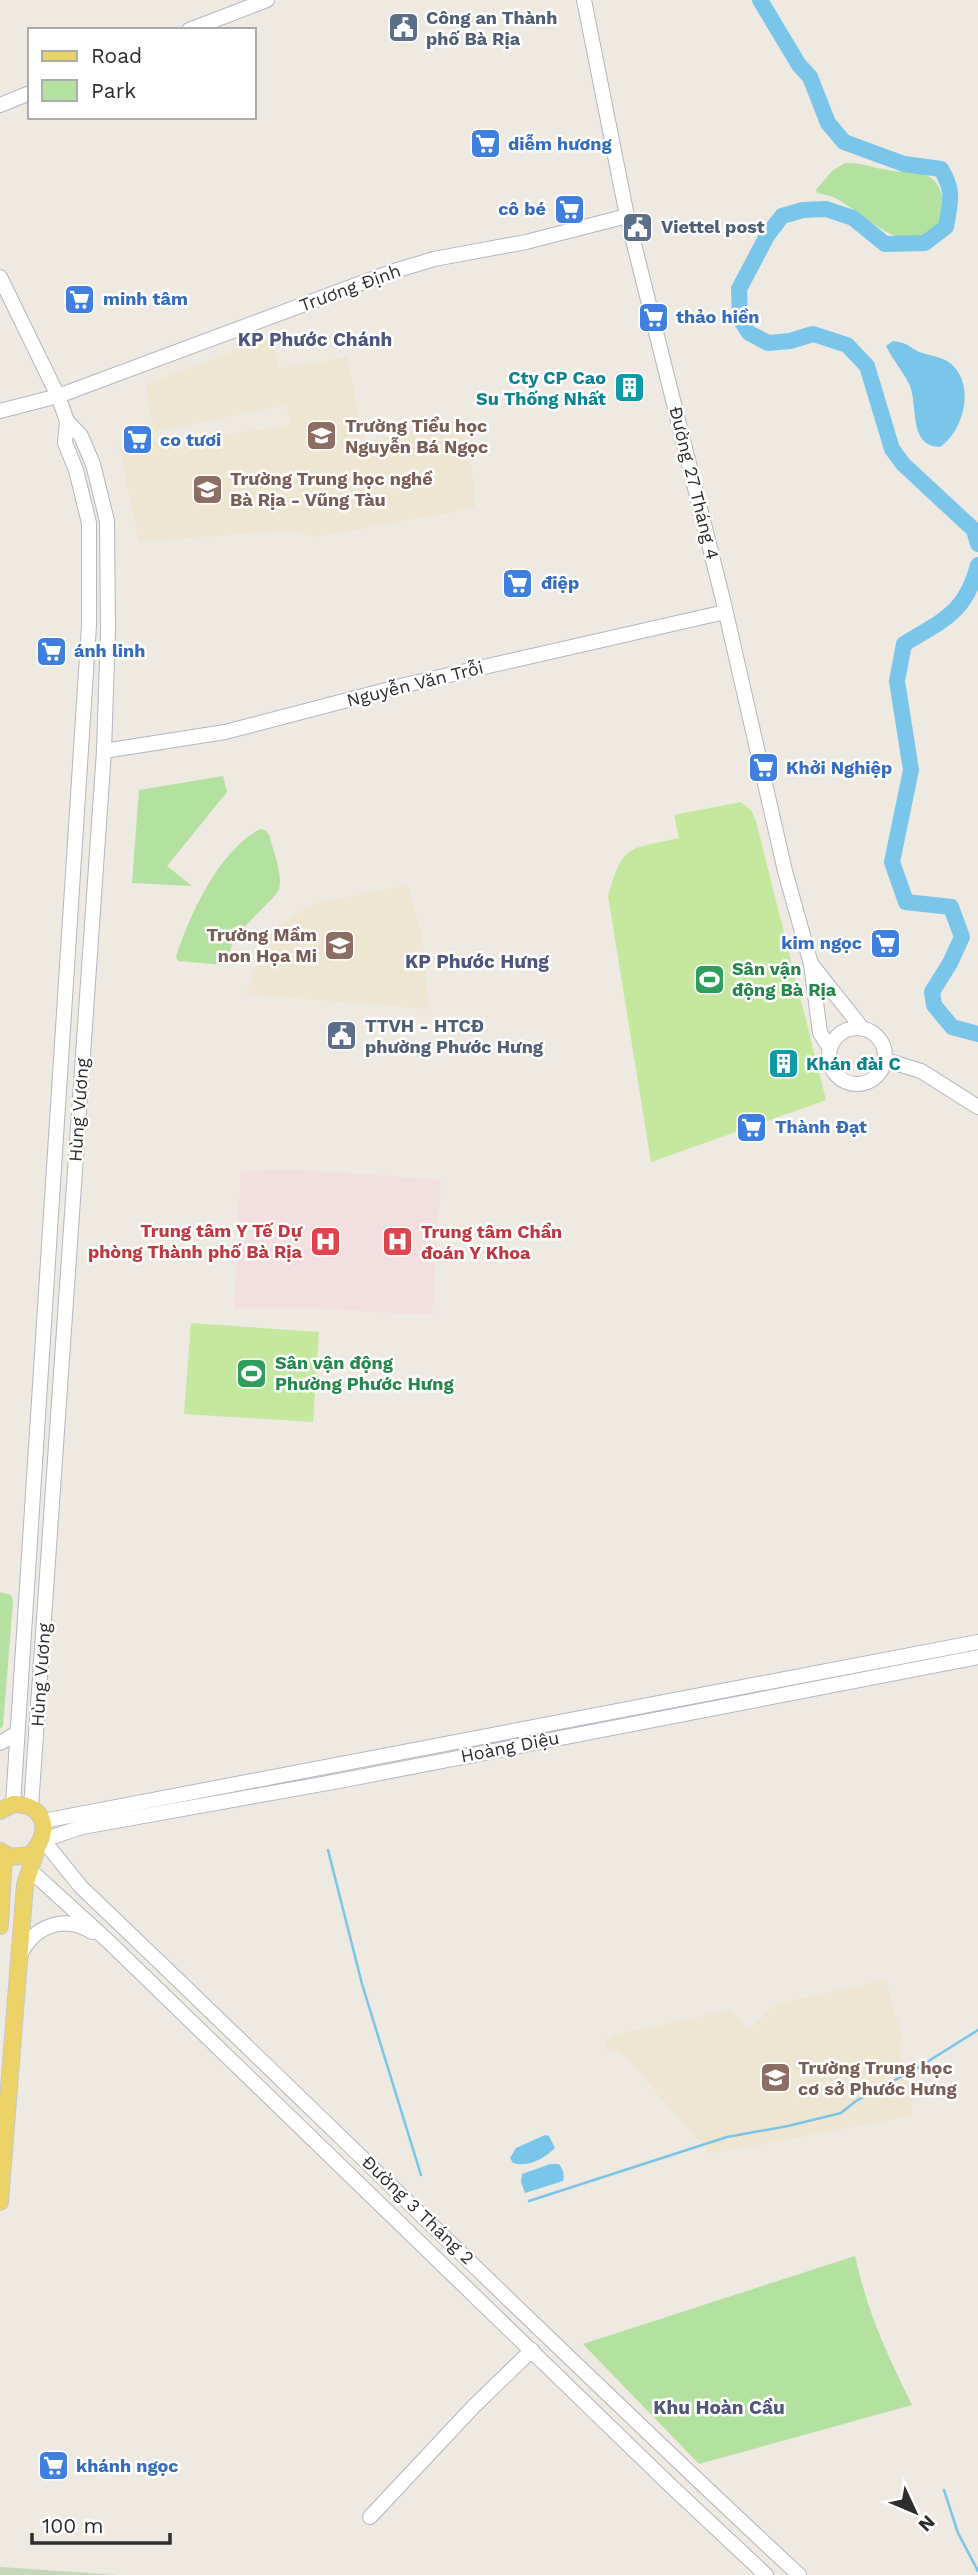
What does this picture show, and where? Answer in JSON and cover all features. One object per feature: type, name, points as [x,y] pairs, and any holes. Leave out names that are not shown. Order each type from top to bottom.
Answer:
[{"type":"main road","points":[[194,28],[267,0]]},
{"type":"main road","name":"Đường 27 Tháng 4","points":[[584,0],[627,216],[725,612],[785,871],[811,964],[819,1026],[822,1037],[830,1048]]},
{"type":"main road","points":[[0,105],[28,94]]},
{"type":"main road","name":"Trương Định","points":[[0,411],[58,396],[391,272],[434,259],[526,242],[627,216]]},
{"type":"main road","name":"Hùng Vương","points":[[0,277],[58,396],[67,421],[81,436],[93,464],[107,520],[108,629],[104,751],[31,1807]]},
{"type":"main road","name":"Hùng Vương","points":[[5,1806],[18,1733],[89,625],[89,523],[76,470],[65,443],[67,421]]},
{"type":"main road","name":"Nguyễn Văn Trỗi","points":[[104,751],[226,732],[405,685],[725,612]]},
{"type":"main road","name":"Đường 27 Tháng 4","points":[[811,964],[862,1028]]},
{"type":"main road","points":[[853,1028],[862,1028],[877,1036],[882,1043],[885,1060],[876,1077],[856,1085],[836,1075],[832,1068],[830,1048],[840,1034],[853,1028]]},
{"type":"main road","points":[[885,1060],[921,1071],[978,1107]]},
{"type":"main road","name":"Hoàng Diệu","points":[[40,1844],[82,1827],[528,1744],[950,1655],[978,1642]]},
{"type":"main road","name":"Hoàng Diệu","points":[[43,1821],[524,1728],[950,1655],[978,1657]]},
{"type":"main road","points":[[524,1728],[528,1744]]},
{"type":"main road","points":[[0,1743],[18,1733]]},
{"type":"main road","points":[[0,2202],[25,1885],[40,1844],[43,1821],[31,1807],[5,1806]]},
{"type":"main road","points":[[5,1854],[30,1855],[40,1844]]},
{"type":"main road","name":"Đường 3 Tháng 2","points":[[40,1844],[81,1887],[340,2133],[605,2392],[799,2575]]},
{"type":"main road","points":[[5,1854],[30,1870]]},
{"type":"main road","points":[[0,1926],[5,1854]]},
{"type":"main road","name":"Đường 3 Tháng 2","points":[[30,1870],[108,1941],[766,2575]]},
{"type":"main road","points":[[19,1956],[25,1944],[50,1924],[68,1922],[83,1926],[108,1941]]},
{"type":"main road","points":[[370,2517],[474,2406],[532,2350]]},
{"type":"shaded area","name":"Trường Tiểu học Nguyễn Bá Ngọc","points":[[271,337],[280,369],[347,357],[364,441],[374,441],[462,418],[475,460],[471,461],[475,508],[315,537],[291,530],[139,542],[119,447],[277,428],[290,423],[287,405],[153,432],[146,384]]},
{"type":"shaded area","name":"Trường Mầm non Họa Mi","points":[[407,885],[422,935],[429,1009],[246,994],[261,958],[253,950],[262,939],[304,909],[317,903]]},
{"type":"shaded area","points":[[294,1169],[441,1180],[432,1315],[286,1307],[234,1308],[241,1171]]},
{"type":"shaded area","name":"Trường Trung học cơ sở Phước Hưng","points":[[886,1980],[901,2035],[900,2059],[913,2097],[911,2116],[710,2154],[626,2057],[607,2050],[606,2040],[614,2035],[731,2010],[749,2030],[776,2004]]},
{"type":"green space","points":[[845,163],[930,177],[938,185],[943,201],[944,216],[940,226],[925,239],[898,237],[833,197],[817,193],[816,190],[832,171]]},
{"type":"green space","points":[[223,776],[227,792],[167,866],[192,886],[132,883],[139,790]]},
{"type":"green space","name":"Sân vận động Bà Rịa","points":[[741,802],[751,810],[756,821],[826,1100],[651,1162],[608,896],[619,866],[630,851],[679,838],[674,815]]},
{"type":"green space","points":[[260,829],[269,835],[277,862],[280,883],[277,893],[239,933],[226,965],[178,961],[176,957],[182,940],[198,904],[219,868],[245,839]]},
{"type":"green space","name":"Sân vận động Phường Phước Hưng","points":[[191,1323],[319,1332],[313,1422],[184,1414]]},
{"type":"green space","points":[[0,1592],[11,1595],[13,1601],[3,1726],[0,1729]]},
{"type":"green space","points":[[855,2256],[879,2332],[912,2405],[699,2464],[583,2344]]},
{"type":"green space","points":[[0,2567],[118,2575],[0,2575]]},
{"type":"water","points":[[893,341],[945,360],[956,369],[961,378],[965,400],[963,411],[954,432],[940,447],[930,445],[918,432],[912,392],[886,346]]},
{"type":"water","points":[[545,2135],[549,2136],[555,2148],[551,2152],[530,2163],[513,2163],[510,2158],[516,2148]]},
{"type":"water","points":[[550,2164],[559,2164],[564,2176],[563,2181],[525,2193],[521,2182],[522,2174]]},
{"type":"waterway","points":[[760,0],[799,65],[810,77],[828,123],[844,142],[904,164],[941,169],[950,191],[950,204],[946,227],[925,243],[885,244],[853,218],[826,209],[803,210],[782,216],[767,236],[739,289],[740,319],[749,333],[768,343],[790,341],[813,334],[847,345],[867,366],[892,449],[903,464],[974,530],[978,544]]},
{"type":"waterway","points":[[978,565],[960,605],[941,621],[904,644],[897,681],[911,770],[892,862],[906,902],[951,907],[962,937],[932,992],[934,1005],[952,1027],[978,1034]]},
{"type":"waterway","points":[[328,1850],[362,1984],[421,2175]]},
{"type":"waterway","points":[[529,2201],[727,2137],[841,2113],[856,2101],[919,2067],[978,2030]]},
{"type":"waterway","points":[[944,2490],[958,2533],[978,2571]]},
{"type":"place","name":"Công an Thành phố Bà Rịa","points":[[403,28]]},
{"type":"place","name":"diễm hương","points":[[485,144]]},
{"type":"place","name":"cô bé","points":[[569,209]]},
{"type":"place","name":"Viettel post","points":[[638,227]]},
{"type":"place","name":"minh tâm","points":[[80,299]]},
{"type":"place","name":"thảo hiền","points":[[653,317]]},
{"type":"place","name":"Cty CP Cao Su Thống Nhất","points":[[629,388]]},
{"type":"place","name":"Trường Tiểu học Nguyễn Bá Ngọc","points":[[322,436]]},
{"type":"place","name":"co tươi","points":[[137,440]]},
{"type":"place","name":"Trường Trung học nghề Bà Rịa - Vũng Tàu","points":[[207,489]]},
{"type":"place","name":"điệp","points":[[518,583]]},
{"type":"place","name":"ánh linh","points":[[51,651]]},
{"type":"place","name":"Khởi Nghiệp","points":[[763,768]]},
{"type":"place","name":"kim ngọc","points":[[885,943]]},
{"type":"place","name":"Trường Mầm non Họa Mi","points":[[340,945]]},
{"type":"place","name":"Sân vận động Bà Rịa","points":[[709,979]]},
{"type":"place","name":"TTVH - HTCĐ phường Phước Hưng","points":[[342,1036]]},
{"type":"place","name":"Khán đài C","points":[[783,1064]]},
{"type":"place","name":"Thành Đạt","points":[[752,1127]]},
{"type":"place","name":"Trung tâm Y Tế Dự phòng Thành phố Bà Rịa","points":[[325,1241]]},
{"type":"place","name":"Trung tâm Chẩn đoán Y Khoa","points":[[398,1242]]},
{"type":"place","name":"Sân vận động Phường Phước Hưng","points":[[252,1373]]},
{"type":"place","name":"Trường Trung học cơ sở Phước Hưng","points":[[775,2078]]},
{"type":"place","name":"khánh ngọc","points":[[53,2466]]},
{"type":"district","name":"KP Phước Chánh","points":[[315,339]]},
{"type":"district","name":"KP Phước Hưng","points":[[477,961]]},
{"type":"district","name":"Khu Hoàn Cầu","points":[[719,2407]]}]
